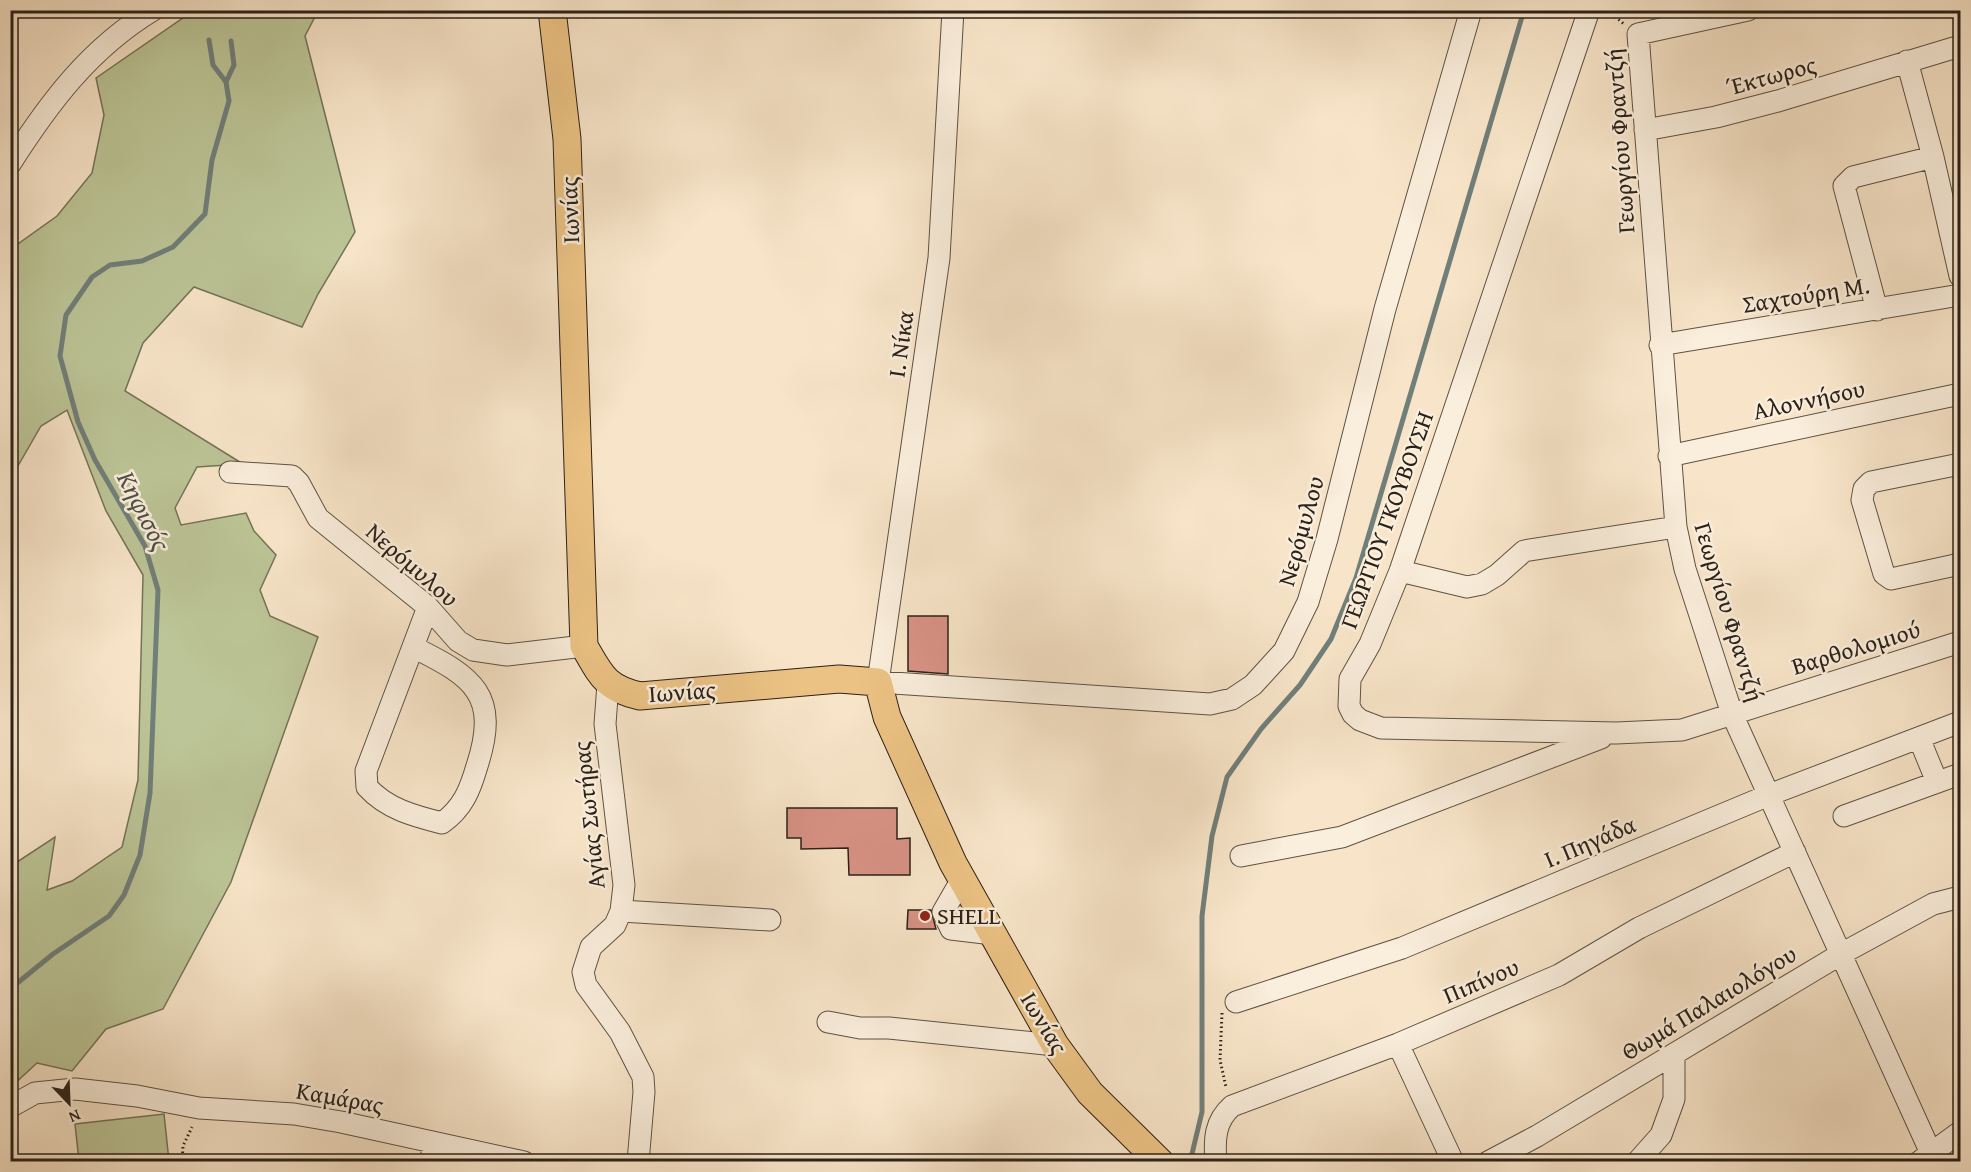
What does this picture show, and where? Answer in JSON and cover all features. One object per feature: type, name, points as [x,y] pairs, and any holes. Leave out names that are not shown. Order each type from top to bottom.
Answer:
[{"type":"main road","name":"Ιωνίας","points":[[552,10],[567,139],[584,646]]},
{"type":"main road","points":[[584,646],[608,684]]},
{"type":"main road","name":"Ιωνίας","points":[[608,684],[630,694],[653,696],[839,680],[878,682],[887,717],[962,879],[1055,1045],[1090,1093],[1160,1161]]},
{"type":"street","points":[[10,164],[43,113],[77,72],[117,34],[153,10]]},
{"type":"street","name":"Ι. Νίκα","points":[[878,682],[939,258],[953,10]]},
{"type":"street","name":"Νερόμυλου","points":[[878,682],[1210,704],[1232,699],[1253,685],[1284,651],[1308,602],[1327,539],[1384,309],[1471,10]]},
{"type":"street","name":"ΓΕΩΡΓΙΟΥ ΓΚΟΥΒΟΥΣΗ","points":[[1589,10],[1400,571],[1370,644],[1350,679],[1349,706],[1360,720],[1381,728],[1616,733],[1682,730],[1732,714]]},
{"type":"street","name":"Γεωργίου Φραντζή","points":[[1748,10],[1638,34],[1660,345],[1676,527],[1685,569],[1732,714],[1929,1158]]},
{"type":"street","name":"Έκτωρος","points":[[1645,130],[1716,117],[1778,101],[1960,46]]},
{"type":"street","points":[[1907,61],[1933,157],[1960,276]]},
{"type":"street","points":[[1877,310],[1844,186],[1853,177],[1933,157]]},
{"type":"street","name":"Σαχτούρη Μ.","points":[[1660,345],[1960,295]]},
{"type":"street","name":"Αλοννήσου","points":[[1669,456],[1960,394]]},
{"type":"street","points":[[1960,464],[1871,482],[1864,489],[1862,500],[1884,574],[1891,579],[1960,564]]},
{"type":"street","name":"Νερόμυλου","points":[[230,472],[292,476],[300,483],[318,518],[428,607],[458,641],[473,650],[507,655],[584,646]]},
{"type":"street","points":[[1400,571],[1467,587],[1482,584],[1497,575],[1524,550],[1676,527]]},
{"type":"street","points":[[413,647],[446,663],[470,680],[487,716],[486,739],[467,798],[453,815],[442,823],[414,817],[379,801],[367,787],[366,771],[428,607]]},
{"type":"street","name":"Βαρθολομιού","points":[[1732,714],[1960,642]]},
{"type":"street","name":"Αγίας Σωτήρας","points":[[608,684],[605,724],[624,885],[621,911],[615,925],[591,946],[583,972],[586,985],[620,1032],[643,1077],[644,1092],[638,1161]]},
{"type":"street","name":"Ι. Πηγάδα","points":[[1236,1002],[1402,948],[1769,795],[1960,722]]},
{"type":"street","points":[[1241,856],[1342,837],[1616,733]]},
{"type":"street","points":[[1919,738],[1936,782]]},
{"type":"street","points":[[1845,816],[1960,774]]},
{"type":"street","name":"Πιπίνου","points":[[1232,1106],[1398,1044],[1560,975],[1649,923],[1795,852]]},
{"type":"street","name":"Θωμά Παλαιολόγου","points":[[1488,1161],[1537,1136],[1840,954],[1933,904],[1960,897]]},
{"type":"street","points":[[621,911],[770,920]]},
{"type":"street","points":[[828,1022],[860,1028],[901,1029],[1055,1045]]},
{"type":"street","points":[[1398,1044],[1453,1161]]},
{"type":"street","points":[[1637,1161],[1661,1135],[1674,1099],[1674,1054]]},
{"type":"street","name":"Καμάρας","points":[[10,1107],[35,1093],[75,1089],[137,1096],[200,1108],[294,1114],[432,1152],[524,1161]]},
{"type":"street","points":[[1216,1161],[1217,1128],[1222,1115],[1232,1106]]},
{"type":"street","points":[[1929,1158],[1960,1131]]},
{"type":"path","points":[[1232,1106],[1222,1068],[1220,1032],[1222,1013],[1236,1002]]},
{"type":"path","points":[[182,1161],[183,1146],[200,1108]]},
{"type":"green space","points":[[202,11],[318,11],[305,36],[355,232],[318,294],[302,327],[194,287],[143,343],[125,391],[243,464],[197,467],[175,508],[181,525],[246,513],[254,531],[276,555],[260,590],[270,616],[318,637],[231,882],[163,1009],[106,1029],[72,1071],[37,1063],[11,1087],[11,866],[55,837],[47,890],[72,881],[122,847],[138,780],[143,575],[106,511],[67,410],[41,426],[11,478],[11,249],[57,216],[92,173],[104,115],[96,78],[183,18]]},
{"type":"green space","points":[[164,1114],[169,1161],[79,1161],[75,1124]]},
{"type":"building","points":[[908,616],[948,616],[948,674],[908,671]]},
{"type":"building","points":[[787,808],[897,808],[897,839],[910,838],[910,875],[849,875],[848,848],[801,849],[801,838],[787,838]]},
{"type":"building","points":[[908,910],[931,910],[936,929],[907,929]]},
{"type":"waterway","points":[[1191,1158],[1202,1112],[1202,916],[1212,836],[1227,777],[1261,729],[1300,685],[1331,639],[1356,578],[1524,10]]},
{"type":"waterway","name":"Κηφισός","points":[[10,989],[53,954],[109,916],[124,895],[140,855],[150,793],[158,590],[145,546],[95,460],[78,422],[60,356],[66,315],[92,277],[110,265],[142,261],[173,247],[205,214],[212,160],[229,101],[226,82],[213,65],[209,40]]},
{"type":"waterway","name":"Κηφισός","points":[[226,82],[234,65],[231,41]]},
{"type":"place","name":"SHELL","points":[[925,916]]}]
